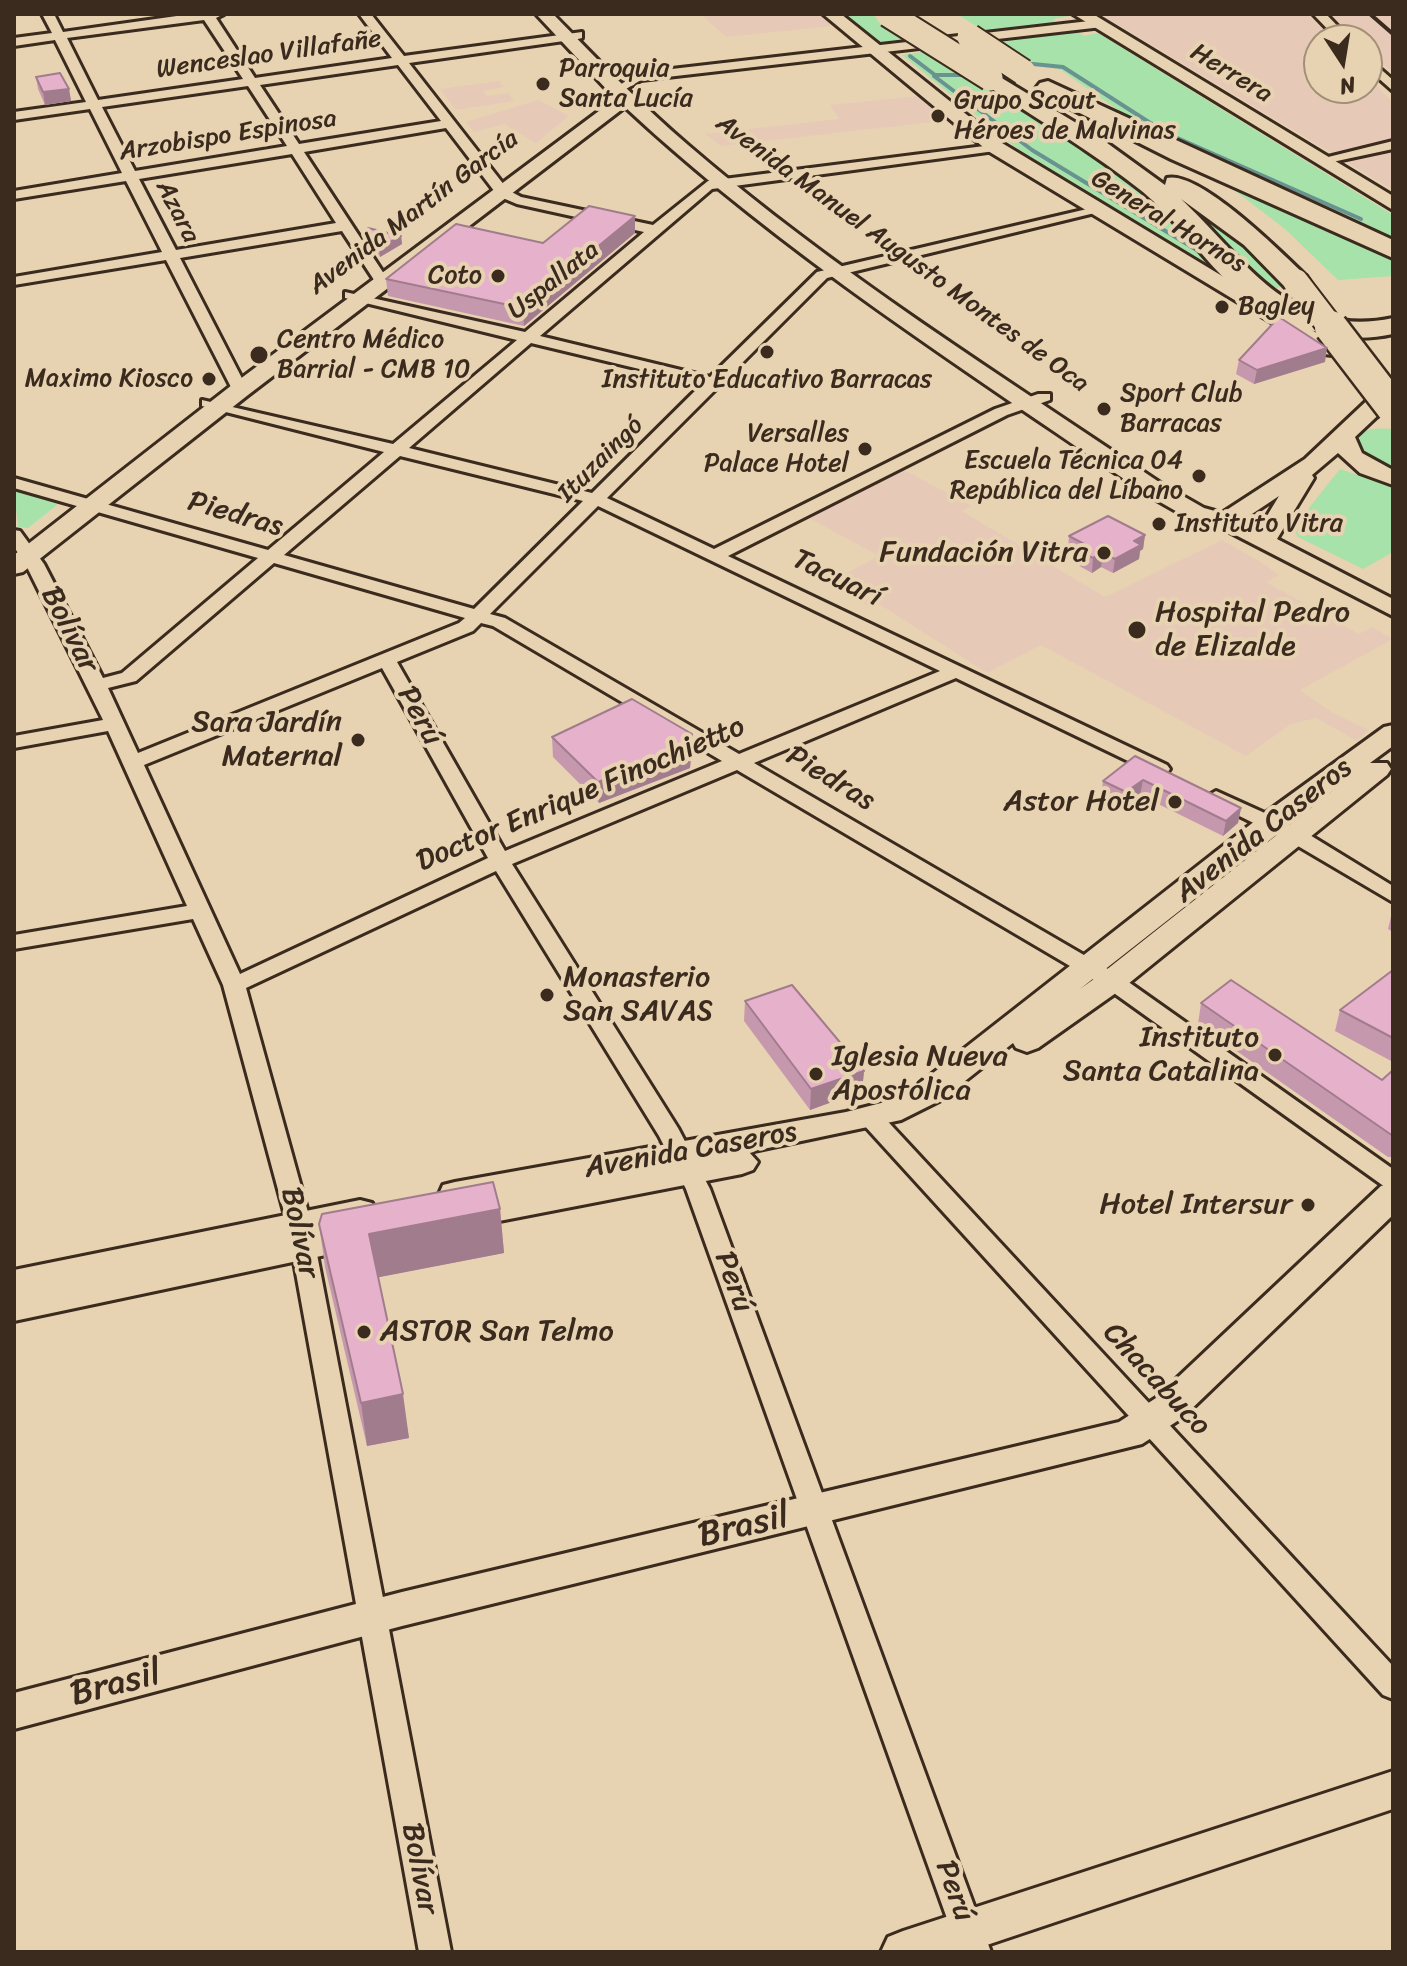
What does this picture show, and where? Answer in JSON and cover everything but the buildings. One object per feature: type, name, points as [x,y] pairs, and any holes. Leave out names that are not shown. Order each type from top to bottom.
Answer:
[{"type":"highway","points":[[878,14],[1192,194],[1307,281],[1393,372]]},
{"type":"highway","points":[[888,14],[927,41]]},
{"type":"highway","points":[[948,21],[1048,88],[1230,200],[1272,233],[1307,281],[1389,410]]},
{"type":"highway","points":[[995,81],[1131,171],[1170,202],[1250,287],[1387,373],[1390,382],[1389,410]]},
{"type":"highway","points":[[1048,88],[1180,154],[1393,250]]},
{"type":"highway","points":[[1332,338],[1393,326]]},
{"type":"main road","name":"Avenida Manuel Augusto Montes de Oca","points":[[544,14],[571,36],[622,89],[732,179],[849,269],[1036,399],[1154,489],[1196,513],[1226,521],[1393,609]]},
{"type":"main road","name":"Avenida Manuel Augusto Montes de Oca","points":[[560,14],[571,36]]},
{"type":"main road","name":"General Hornos","points":[[831,14],[995,147],[1100,210],[1332,338]]},
{"type":"main road","name":"Herrera","points":[[1081,14],[1393,204]]},
{"type":"main road","name":"Avenida Martín García","points":[[18,551],[86,505],[238,386],[501,189],[622,89]]},
{"type":"main road","points":[[1226,521],[1313,464],[1345,432],[1389,410]]},
{"type":"main road","points":[[1345,432],[1350,454],[1377,472],[1393,478]]},
{"type":"main road","points":[[1264,541],[1313,464]]},
{"type":"main road","name":"Avenida Caseros","points":[[14,1283],[301,1235],[878,1125],[916,1121],[1282,829],[1393,733]]},
{"type":"main road","name":"Avenida Caseros","points":[[1282,829],[1393,758]]},
{"type":"main road","name":"Brasil","points":[[14,1711],[373,1618],[1129,1434],[1149,1423],[1393,1195]]},
{"type":"main road","name":"Avenida Caseros","points":[[14,1308],[301,1235]]},
{"type":"main road","points":[[903,1952],[972,1942],[1393,1790]]},
{"type":"street","name":"Azara","points":[[48,14],[238,386]]},
{"type":"street","points":[[14,42],[211,14],[251,82],[379,280]]},
{"type":"street","points":[[365,14],[501,189],[517,200],[657,230]]},
{"type":"street","points":[[622,89],[637,77],[1098,24]]},
{"type":"street","name":"Wenceslao Villafañe","points":[[14,116],[571,36]]},
{"type":"street","name":"Arzobispo Espinosa","points":[[14,195],[449,124]]},
{"type":"street","points":[[1323,160],[1393,145]]},
{"type":"street","name":"Uspallata","points":[[97,685],[129,677],[708,185],[732,179],[995,147]]},
{"type":"street","name":"Ituzaingó","points":[[134,762],[466,627],[482,615],[822,275],[1100,210]]},
{"type":"street","points":[[14,281],[343,226]]},
{"type":"street","points":[[356,297],[716,383]]},
{"type":"street","points":[[718,554],[1036,399]]},
{"type":"street","name":"Tacuarí","points":[[214,405],[598,500],[718,554],[1282,829],[1393,895]]},
{"type":"street","name":"Piedras","points":[[14,483],[482,615],[742,762],[1100,975],[1393,1181]]},
{"type":"street","name":"Bolívar","points":[[18,551],[97,685],[234,985],[301,1235],[435,1952]]},
{"type":"street","name":"Perú","points":[[387,660],[500,861],[685,1163],[818,1510],[972,1942]]},
{"type":"street","name":"Doctor Enrique Finochietto","points":[[234,985],[500,861],[957,671]]},
{"type":"street","points":[[14,742],[115,724]]},
{"type":"street","points":[[14,942],[176,915],[205,919]]},
{"type":"street","name":"Chacabuco","points":[[878,1125],[1393,1686]]},
{"type":"shaded area","points":[[700,14],[818,14],[832,26],[726,37]]},
{"type":"shaded area","points":[[1100,14],[1308,14],[1318,24],[1303,24],[1303,104],[1383,104],[1383,93],[1393,103],[1393,190]]},
{"type":"shaded area","points":[[1330,14],[1393,14],[1393,73],[1383,64],[1383,24],[1341,24]]},
{"type":"shaded area","points":[[499,81],[504,87],[483,91],[487,96],[508,93],[514,101],[456,110],[440,89]]},
{"type":"shaded area","points":[[919,96],[950,120],[721,146],[705,134],[839,119],[830,105]]},
{"type":"shaded area","points":[[538,100],[569,116],[536,143],[504,124],[474,132],[466,122]]},
{"type":"shaded area","name":"Hospital Pedro de Elizalde","points":[[904,470],[972,506],[962,511],[1105,597],[1222,540],[1279,575],[1266,582],[1359,634],[1372,627],[1393,639],[1300,690],[1333,713],[1369,730],[1357,741],[1316,718],[1291,724],[1246,756],[1041,645],[987,673],[879,604],[871,608],[829,582],[879,556],[809,518]]},
{"type":"green space","points":[[845,14],[871,14],[916,43],[881,44]]},
{"type":"green space","points":[[957,14],[1068,16],[1053,19],[1058,25],[987,33]]},
{"type":"green space","points":[[1077,31],[1084,36],[1098,33],[1393,215],[1393,242],[1145,129],[1061,70],[1038,65],[998,39]]},
{"type":"green space","points":[[930,51],[998,91],[1149,192],[1241,285],[1019,150],[902,55]]},
{"type":"green space","points":[[1140,170],[1234,237],[1284,286],[1266,291]]},
{"type":"green space","points":[[1212,173],[1393,256],[1393,276],[1338,280],[1285,229]]},
{"type":"green space","points":[[1393,429],[1393,471],[1356,451],[1353,442],[1365,431]]},
{"type":"green space","points":[[1340,469],[1393,487],[1393,552],[1363,569],[1298,537],[1293,528]]},
{"type":"green space","points":[[14,488],[57,505],[28,528],[18,527]]},
{"type":"waterway","points":[[910,56],[935,75],[969,75]]},
{"type":"waterway","points":[[1023,63],[1063,67],[1166,133],[1361,219]]},
{"type":"waterway","points":[[934,76],[1032,150],[1205,255]]},
{"type":"railway","points":[[1370,14],[1393,34]]},
{"type":"place","name":"Parroquia Santa Lucía","points":[[543,84]]},
{"type":"place","name":"Grupo Scout Héroes de Malvinas","points":[[938,116]]},
{"type":"place","name":"Coto","points":[[498,276]]},
{"type":"place","name":"Bagley","points":[[1222,307]]},
{"type":"place","name":"Instituto Educativo Barracas","points":[[767,352]]},
{"type":"place","name":"Centro Médico Barrial - CMB 10","points":[[259,355]]},
{"type":"place","name":"Maximo Kiosco","points":[[209,379]]},
{"type":"place","name":"Sport Club Barracas","points":[[1104,409]]},
{"type":"place","name":"Versalles Palace Hotel","points":[[865,449]]},
{"type":"place","name":"Escuela Técnica 04 República del Líbano","points":[[1199,476]]},
{"type":"place","name":"Instituto Vitra","points":[[1159,524]]},
{"type":"place","name":"Fundación Vitra","points":[[1104,553]]},
{"type":"place","name":"Hospital Pedro de Elizalde","points":[[1137,630]]},
{"type":"place","name":"Sara Jardín Maternal","points":[[358,740]]},
{"type":"place","name":"Astor Hotel","points":[[1175,802]]},
{"type":"place","name":"Monasterio San SAVAS","points":[[547,995]]},
{"type":"place","name":"Instituto Santa Catalina","points":[[1275,1055]]},
{"type":"place","name":"Iglesia Nueva Apostólica","points":[[816,1074]]},
{"type":"place","name":"Hotel Intersur","points":[[1308,1205]]},
{"type":"place","name":"ASTOR San Telmo","points":[[364,1332]]}]
